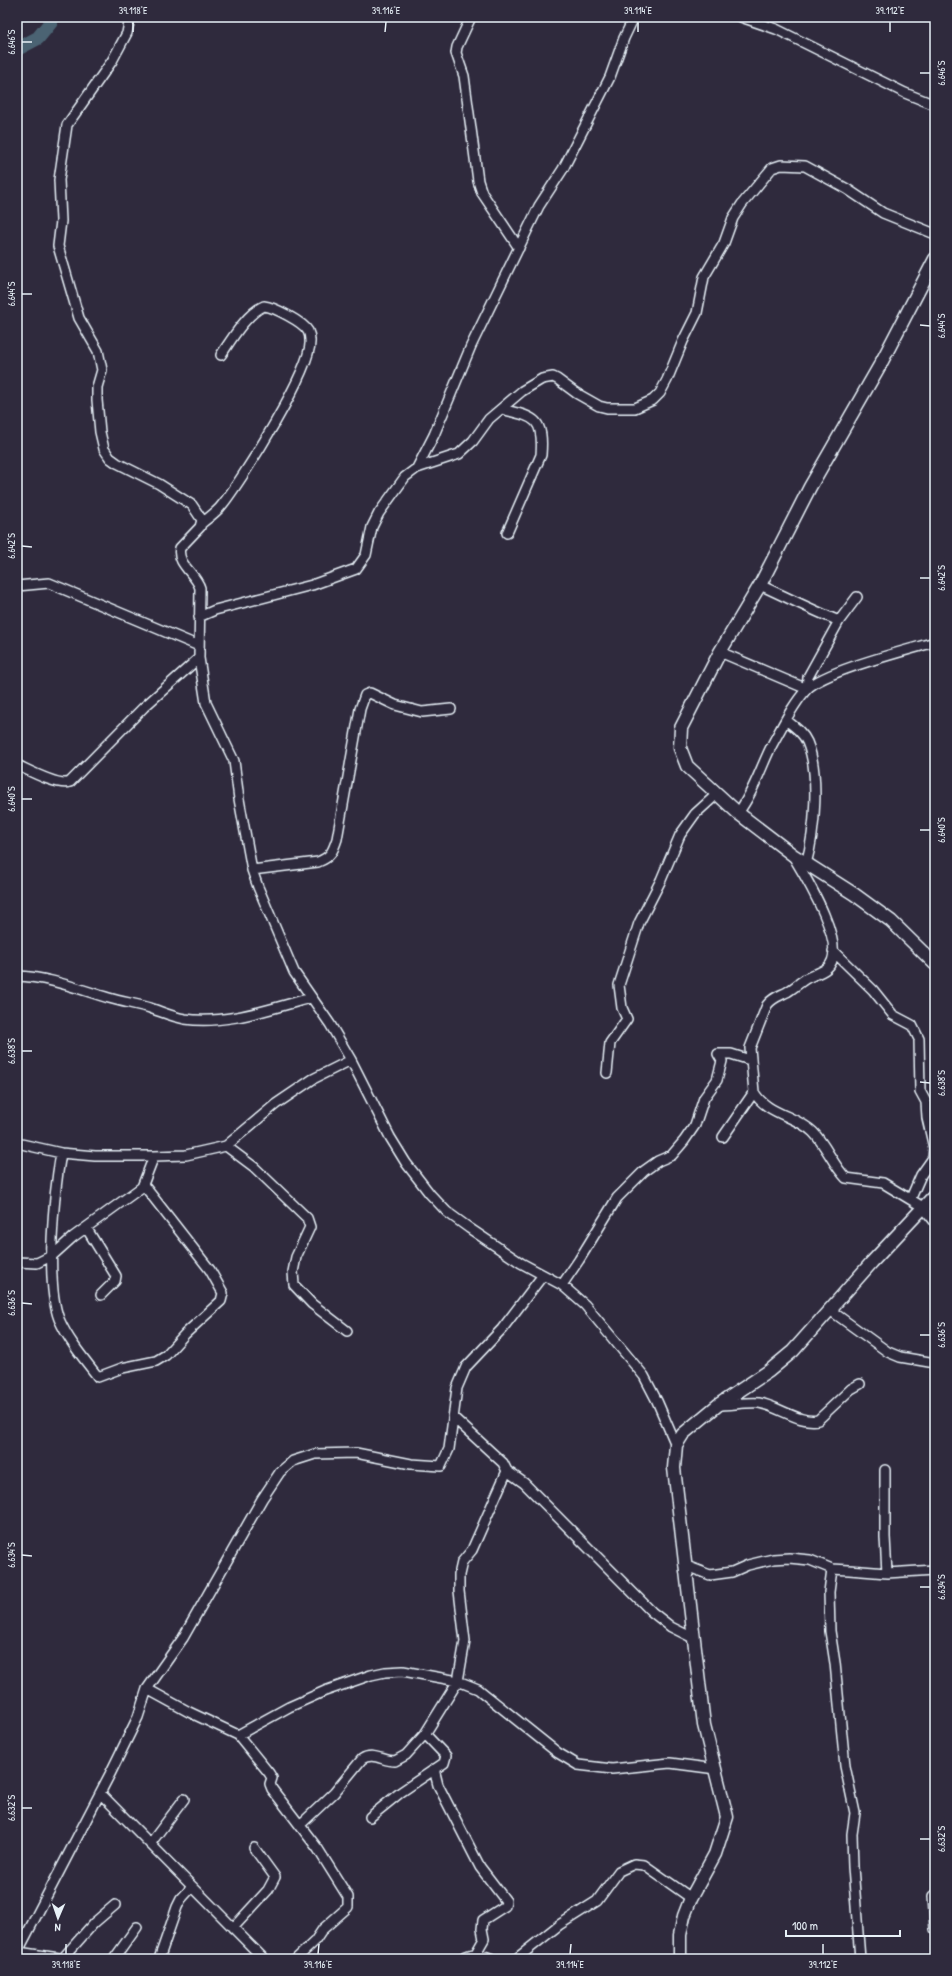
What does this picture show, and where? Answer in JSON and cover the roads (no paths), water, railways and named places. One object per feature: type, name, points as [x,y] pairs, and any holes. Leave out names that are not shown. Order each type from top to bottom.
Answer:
[{"type":"street","points":[[130,17],[127,33],[112,61],[67,125],[59,180],[61,221],[58,246],[79,318],[98,351],[102,370],[96,387],[100,432],[104,449],[110,458],[117,463],[159,484],[192,505],[199,514],[202,523]]},
{"type":"street","points":[[471,17],[456,52],[464,76],[478,181],[482,193],[519,248]]},
{"type":"street","points":[[417,468],[434,435],[471,346],[539,206],[563,169],[610,77],[624,38],[634,17]]},
{"type":"street","points":[[741,17],[776,30],[905,93],[935,106]]},
{"type":"street","points":[[200,617],[215,610],[318,583],[356,569],[366,555],[372,527],[379,513],[405,477],[417,468],[459,454],[473,441],[489,419],[531,384],[548,377],[557,379],[576,393],[599,406],[607,408],[635,408],[654,400],[660,393],[667,380],[683,341],[697,313],[704,277],[724,243],[733,218],[742,204],[772,168],[781,164],[805,166],[841,185],[883,213],[935,234]]},
{"type":"street","points":[[935,259],[880,364],[810,487],[760,585],[720,652],[681,728],[680,748],[687,766],[738,814],[793,856],[854,894],[891,921],[935,964]]},
{"type":"street","points":[[220,355],[244,324],[255,312],[264,306],[278,311],[303,326],[308,331],[310,339],[308,356],[301,372],[254,457],[221,507],[202,523],[180,548],[179,552],[180,558],[199,583],[201,592],[199,658],[206,703],[236,766],[239,799],[252,870],[258,887],[294,972],[330,1024],[351,1060],[390,1137],[406,1163],[430,1194],[447,1212],[468,1228],[543,1275],[562,1285],[585,1305],[644,1376],[657,1401],[676,1445]]},
{"type":"street","points":[[501,409],[532,418],[538,423],[541,431],[542,442],[541,455],[507,533]]},
{"type":"street","points":[[17,586],[49,583],[199,646]]},
{"type":"street","points":[[760,585],[800,602],[816,612],[839,621]]},
{"type":"street","points":[[807,689],[808,677],[839,621],[857,597]]},
{"type":"street","points":[[738,814],[744,805],[786,720],[807,689],[832,675],[935,642]]},
{"type":"street","points":[[720,652],[807,689]]},
{"type":"street","points":[[17,765],[66,784],[70,782],[144,707],[199,658]]},
{"type":"street","points":[[252,870],[318,862],[328,858],[333,852],[337,839],[360,709],[364,695],[370,693],[395,705],[422,712],[451,709]]},
{"type":"street","points":[[786,720],[798,730],[807,742],[812,759],[814,781],[813,833],[806,864]]},
{"type":"street","points":[[607,1073],[610,1043],[627,1019],[622,1008],[619,985],[639,923],[661,880],[680,835],[695,814],[717,794]]},
{"type":"street","points":[[793,856],[822,908],[828,924],[833,950],[832,960],[826,969],[780,994],[771,1000],[767,1005],[753,1036],[750,1048],[754,1092],[759,1098],[783,1116],[802,1124],[813,1132],[846,1178],[883,1183],[911,1198],[923,1207],[935,1222]]},
{"type":"street","points":[[833,950],[874,990],[893,1015],[912,1025],[919,1039],[920,1091],[926,1102],[927,1118],[934,1148],[933,1158],[921,1175],[911,1198]]},
{"type":"street","points":[[17,976],[50,979],[123,1002],[187,1019],[210,1019],[246,1015],[311,998]]},
{"type":"street","points":[[562,1285],[617,1198],[644,1171],[658,1161],[672,1155],[684,1142],[694,1125],[704,1098],[717,1080],[722,1061],[718,1054],[731,1054],[750,1060]]},
{"type":"street","points":[[17,1143],[61,1153],[95,1156],[186,1155],[226,1146],[288,1096],[313,1079],[351,1060]]},
{"type":"street","points":[[723,1137],[754,1092]]},
{"type":"street","points":[[226,1146],[254,1167],[307,1218],[310,1227],[296,1257],[293,1272],[294,1285],[312,1304],[346,1331]]},
{"type":"street","points":[[61,1153],[57,1175],[53,1255],[54,1297],[59,1318],[68,1335],[98,1377],[122,1368],[156,1361],[166,1355],[184,1334],[221,1301],[223,1292],[203,1258],[146,1188],[142,1187]]},
{"type":"street","points":[[17,1262],[36,1263],[53,1255],[73,1237],[87,1229],[142,1187],[154,1156]]},
{"type":"street","points":[[680,1959],[680,1935],[684,1916],[691,1898],[715,1854],[727,1817],[704,1725],[684,1565],[674,1468],[676,1445],[683,1434],[718,1405],[769,1370],[793,1351],[935,1195]]},
{"type":"street","points":[[87,1229],[116,1276],[115,1281],[101,1295]]},
{"type":"street","points":[[115,1905],[94,1923],[65,1959],[17,1953],[138,1717],[147,1689],[183,1638],[262,1499],[285,1467],[304,1456],[340,1453],[356,1454],[411,1464],[441,1466],[449,1449],[457,1388],[466,1367],[502,1329],[543,1275]]},
{"type":"street","points":[[830,1310],[888,1352],[935,1363]]},
{"type":"street","points":[[718,1405],[758,1403],[782,1410],[806,1421],[812,1421],[818,1420],[851,1389],[860,1384]]},
{"type":"street","points":[[454,1418],[503,1463],[508,1471],[524,1482],[652,1612],[671,1627],[693,1638]]},
{"type":"street","points":[[885,1470],[885,1537],[887,1573]]},
{"type":"street","points":[[300,1825],[334,1793],[362,1759],[367,1756],[390,1761],[400,1760],[425,1734],[458,1681],[465,1641],[459,1591],[459,1575],[462,1562],[472,1550],[508,1471]]},
{"type":"street","points":[[684,1565],[710,1575],[732,1572],[748,1565],[773,1559],[789,1558],[810,1560],[832,1569],[887,1573],[935,1570]]},
{"type":"street","points":[[832,1569],[829,1592],[830,1632],[835,1663],[845,1766],[855,1813],[852,1834],[853,1867],[860,1959]]},
{"type":"street","points":[[238,1735],[325,1691],[385,1672],[403,1671],[458,1681],[478,1689],[558,1753],[578,1765],[612,1770],[670,1763],[716,1769]]},
{"type":"street","points":[[147,1689],[189,1712],[238,1735],[269,1772],[272,1778],[270,1784],[272,1789],[322,1855],[348,1897],[349,1902],[345,1909],[323,1929],[315,1941],[296,1959]]},
{"type":"street","points":[[370,1817],[401,1792],[434,1769],[444,1764],[446,1756],[425,1734]]},
{"type":"street","points":[[434,1769],[438,1785],[477,1862],[506,1900],[505,1906],[484,1920],[482,1929],[484,1939],[476,1953]]},
{"type":"street","points":[[100,1793],[264,1959]]},
{"type":"street","points":[[150,1844],[184,1799]]},
{"type":"street","points":[[233,1928],[268,1890],[276,1877],[254,1848]]},
{"type":"street","points":[[516,1959],[559,1925],[597,1901],[619,1871],[634,1864],[644,1865],[650,1868],[691,1898]]},
{"type":"street","points":[[158,1959],[179,1903],[192,1886]]},
{"type":"street","points":[[932,1896],[935,1929]]},
{"type":"street","points":[[114,1959],[137,1928]]},
{"type":"street","points":[[460,1959],[476,1953],[493,1959]]},
{"type":"waterway","points":[[17,49],[38,38],[51,22],[50,17]]},
{"type":"waterway","points":[[51,22],[67,17]]}]
